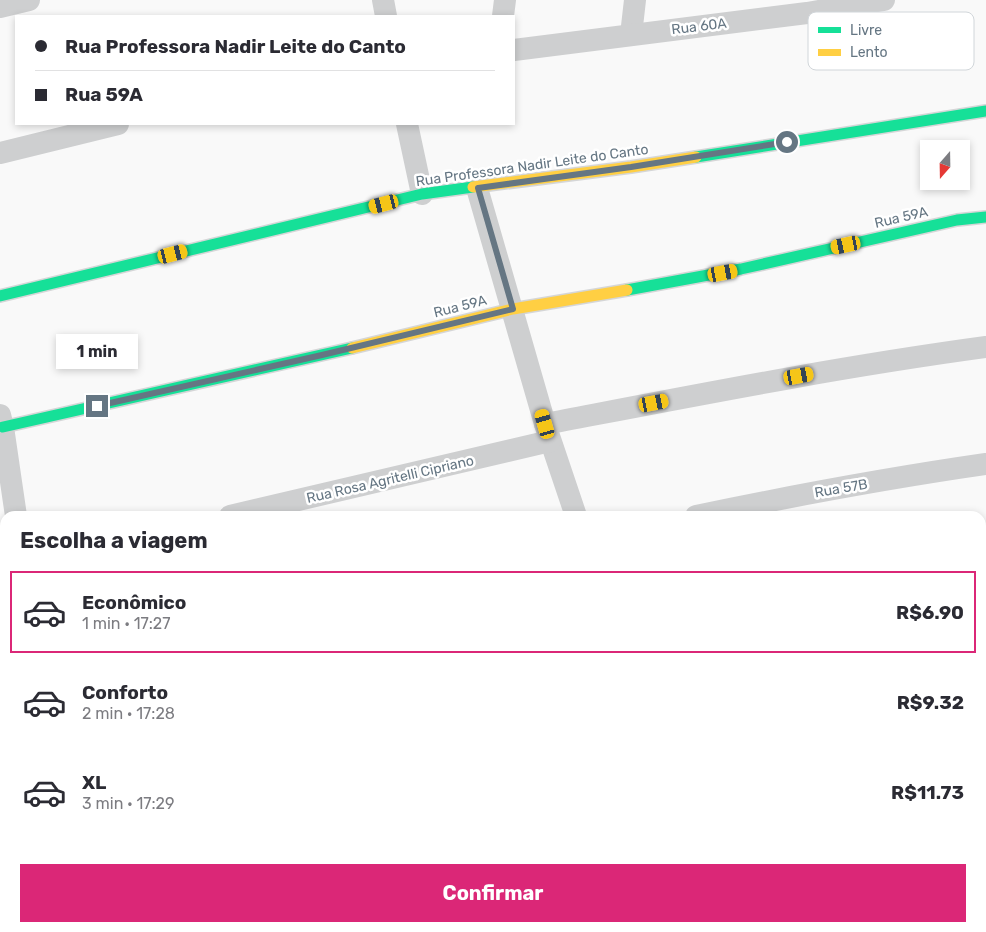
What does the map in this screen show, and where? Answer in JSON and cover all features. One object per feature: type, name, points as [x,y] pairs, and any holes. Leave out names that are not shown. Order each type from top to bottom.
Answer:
[{"type":"main road","name":"Rua Professora Nadir Leite do Canto","points":[[0,296],[422,194],[631,167],[986,111]]},
{"type":"main road","name":"Rua 59A","points":[[2,421],[313,357],[513,309],[601,296],[741,269],[957,220],[986,216]]},
{"type":"street","points":[[0,7],[29,0]]},
{"type":"street","points":[[383,0],[386,15]]},
{"type":"street","points":[[503,15],[505,0]]},
{"type":"street","points":[[631,34],[635,0]]},
{"type":"street","name":"Rua 60A","points":[[813,12],[884,0]]},
{"type":"street","name":"Rua 60A","points":[[515,50],[808,13]]},
{"type":"street","points":[[0,152],[114,125]]},
{"type":"street","points":[[407,125],[422,194]]},
{"type":"street","points":[[478,188],[548,432],[574,511]]},
{"type":"street","name":"Rua Rosa Agritelli Cipriano","points":[[271,511],[548,432],[762,383],[912,357],[986,347]]},
{"type":"street","points":[[2,421],[15,511]]},
{"type":"street","name":"Rua 57B","points":[[720,511],[941,470],[986,464]]},
{"type":"lane","points":[[816,932],[876,932]]},
{"type":"traffic: fast","points":[[696,157],[986,111]]},
{"type":"traffic: fast","points":[[0,296],[422,194],[473,187]]},
{"type":"traffic: fast","points":[[627,290],[741,269],[957,220],[986,217]]},
{"type":"traffic: fast","points":[[3,427],[352,348]]},
{"type":"traffic: slow","points":[[473,187],[696,157]]},
{"type":"traffic: slow","points":[[352,348],[513,309],[627,290]]},
{"type":"route","points":[[97,406],[513,309],[478,188],[631,167],[787,142]]}]
